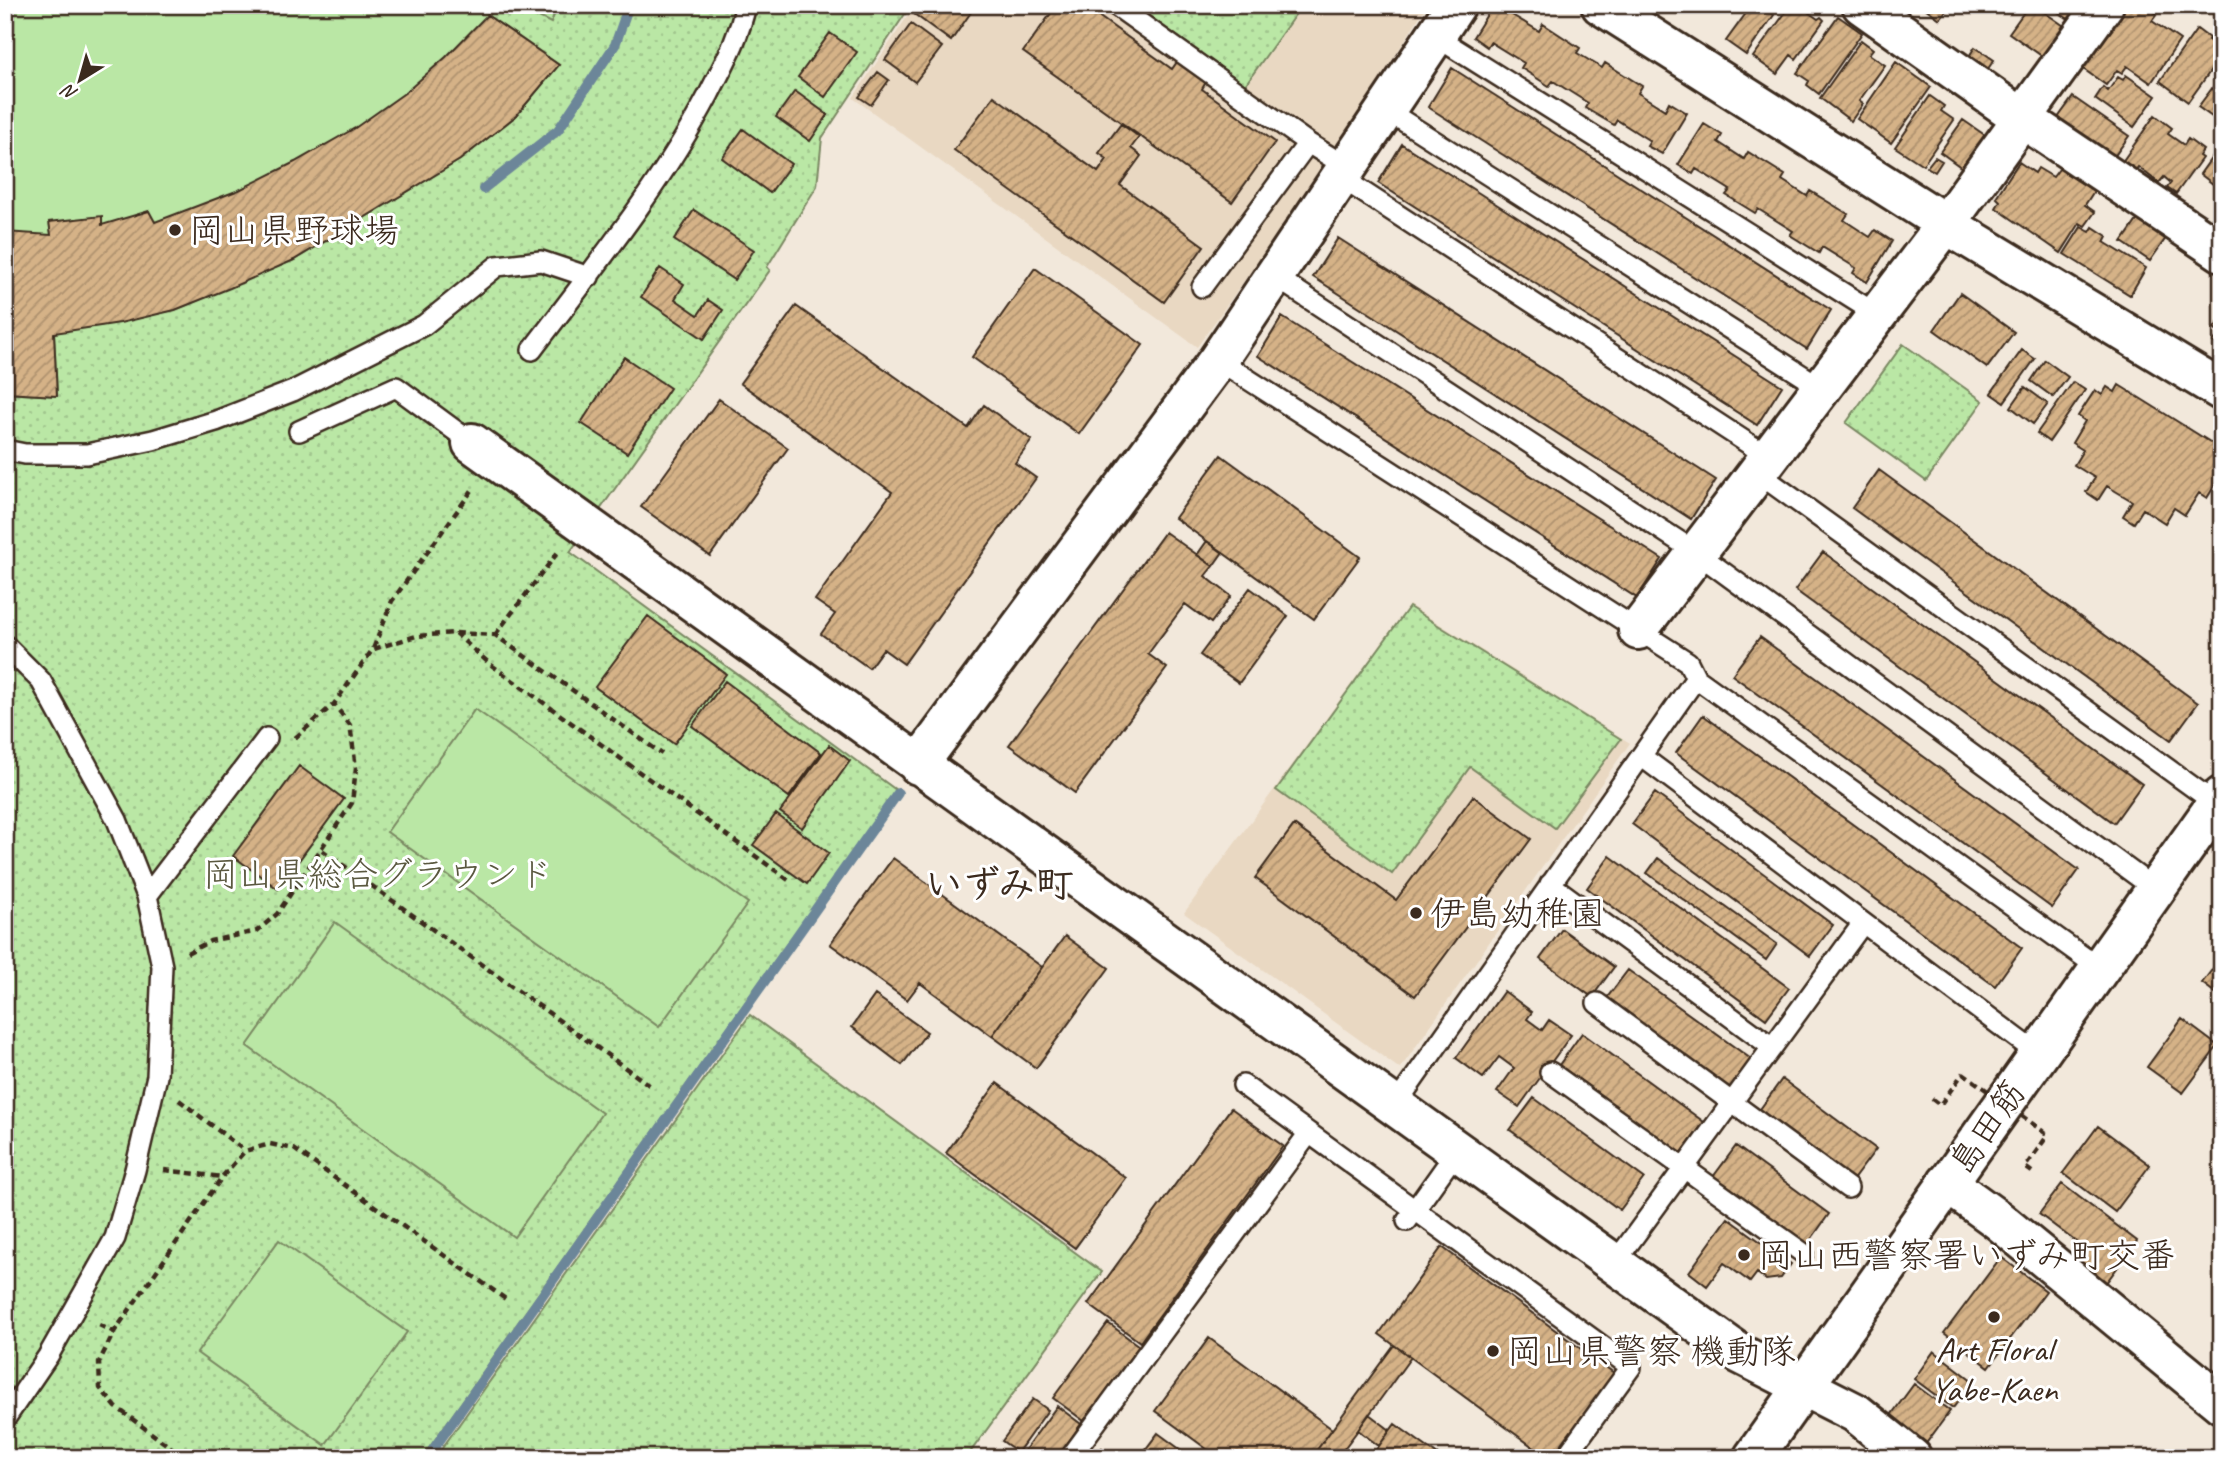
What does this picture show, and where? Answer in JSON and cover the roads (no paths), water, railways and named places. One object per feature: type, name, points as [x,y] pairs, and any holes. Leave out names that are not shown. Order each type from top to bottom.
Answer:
[{"type":"street","points":[[918,765],[1218,360],[1456,5]]},
{"type":"street","points":[[1601,5],[1946,225],[2222,391]]},
{"type":"street","points":[[1862,5],[2022,118],[2222,252]]},
{"type":"street","points":[[1638,630],[1946,225],[2104,5]]},
{"type":"street","points":[[471,443],[1740,1354],[1856,1413],[1912,1458]]},
{"type":"street","name":"島田筋","points":[[1753,1458],[2218,800]]},
{"type":"street","points":[[1947,1183],[1998,1220],[2222,1404]]},
{"type":"lane","points":[[533,350],[589,277],[685,140],[740,35],[746,5]]},
{"type":"lane","points":[[1115,5],[1308,143],[1344,172],[1763,465],[2218,800]]},
{"type":"lane","points":[[1435,36],[1878,314]]},
{"type":"lane","points":[[1386,110],[1822,388]]},
{"type":"lane","points":[[1202,287],[1308,143]]},
{"type":"lane","points":[[5,450],[25,454],[86,454],[153,440],[216,421],[293,391],[424,325],[497,266],[541,261],[589,277]]},
{"type":"lane","points":[[1274,276],[1697,553],[2155,889]]},
{"type":"lane","points":[[1218,360],[1688,662],[1696,678],[2099,968]]},
{"type":"lane","points":[[299,431],[396,387],[471,443]]},
{"type":"lane","points":[[5,645],[41,681],[117,820],[147,897],[162,966],[157,1076],[135,1170],[115,1238],[48,1356],[5,1419]]},
{"type":"lane","points":[[1394,1107],[1696,678]]},
{"type":"lane","points":[[147,897],[267,738]]},
{"type":"lane","points":[[1641,756],[2038,1054]]},
{"type":"lane","points":[[1550,884],[1772,1047]]},
{"type":"lane","points":[[1614,1264],[1863,923]]},
{"type":"lane","points":[[1597,1003],[1848,1188]]},
{"type":"lane","points":[[1550,1072],[1803,1253]]},
{"type":"lane","points":[[1243,1085],[1309,1133],[1410,1215],[1631,1367],[1565,1458]]},
{"type":"lane","points":[[1070,1458],[1309,1133]]},
{"type":"lane","points":[[1410,1215],[1456,1152]]},
{"type":"waterway","points":[[483,189],[558,130],[615,45],[629,5]]},
{"type":"waterway","points":[[427,1458],[898,793]]},
{"type":"place","name":"岡山県野球場","points":[[175,230]]},
{"type":"place","name":"伊島幼稚園","points":[[1416,913]]},
{"type":"place","name":"岡山西警察署いずみ町交番","points":[[1744,1255]]},
{"type":"place","name":"Art Floral Yabe-Kaen","points":[[1994,1317]]},
{"type":"place","name":"岡山県警察 機動隊","points":[[1493,1351]]},
{"type":"district","name":"いずみ町","points":[[999,884]]},
{"type":"park label","name":"岡山県総合グラウンド","points":[[378,874]]}]
